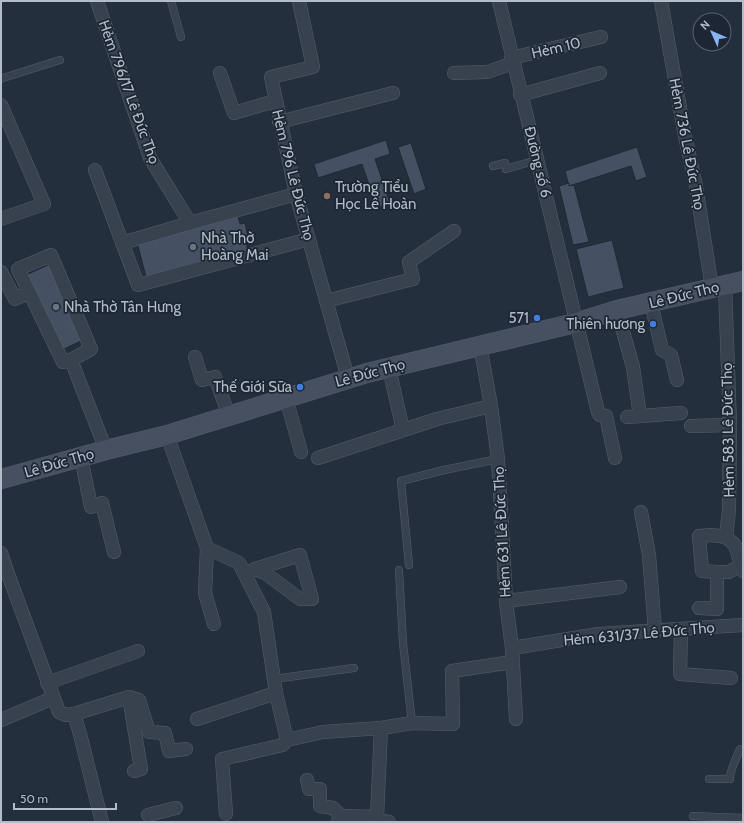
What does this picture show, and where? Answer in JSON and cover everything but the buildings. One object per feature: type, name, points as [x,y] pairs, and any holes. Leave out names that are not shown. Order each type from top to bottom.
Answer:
[{"type":"main road","name":"Lê Đức Thọ","points":[[1,479],[167,435],[348,378],[575,323],[617,310],[727,284]]},
{"type":"street","name":"Hẻm 796/17 Lê Đức Thọ","points":[[97,1],[150,158],[190,223]]},
{"type":"street","name":"Hẻm 796 Lê Đức Thọ","points":[[298,1],[313,67],[271,77],[296,194],[348,378]]},
{"type":"street","name":"Đường số 6","points":[[499,1],[575,323],[598,412],[600,415],[606,416],[615,458]]},
{"type":"street","name":"Hẻm 736 Lê Đức Thọ","points":[[661,1],[685,136],[696,186],[727,284]]},
{"type":"street","name":"Hẻm 10","points":[[454,73],[487,72],[512,61],[601,38]]},
{"type":"street","points":[[220,73],[234,113],[275,101]]},
{"type":"street","points":[[520,94],[600,73]]},
{"type":"street","points":[[280,122],[393,93]]},
{"type":"street","points":[[1,105],[44,204],[1,219]]},
{"type":"street","points":[[95,170],[138,286],[308,239]]},
{"type":"street","points":[[122,244],[190,223],[296,194]]},
{"type":"street","points":[[326,301],[413,279],[409,262],[454,231]]},
{"type":"street","points":[[51,255],[91,349],[72,360],[64,362],[18,268],[51,255]]},
{"type":"street","points":[[1,272],[16,299],[30,292]]},
{"type":"street","name":"Hẻm 583 Lê Đức Thọ","points":[[726,537],[729,510],[730,425],[727,284]]},
{"type":"street","points":[[651,303],[662,350],[671,355],[677,380]]},
{"type":"street","points":[[617,310],[633,367],[640,416]]},
{"type":"street","name":"Hẻm 631 Lê Đức Thọ","points":[[480,345],[491,406],[498,459],[506,601],[512,648],[516,719]]},
{"type":"street","points":[[195,357],[202,380],[215,377],[229,416]]},
{"type":"street","points":[[72,360],[106,450]]},
{"type":"street","points":[[389,368],[403,430]]},
{"type":"street","points":[[286,398],[302,452]]},
{"type":"street","points":[[318,458],[437,419],[491,406]]},
{"type":"street","points":[[627,417],[681,413]]},
{"type":"street","points":[[691,426],[730,425]]},
{"type":"street","points":[[167,435],[207,548],[205,592],[214,624]]},
{"type":"street","points":[[81,457],[91,507],[102,503],[114,552]]},
{"type":"street","points":[[641,512],[648,555],[655,631]]},
{"type":"street","points":[[712,535],[726,537],[735,545],[742,568],[729,572],[702,572],[699,536],[712,535]]},
{"type":"street","points":[[207,548],[240,563],[250,572],[264,612],[276,693],[287,740]]},
{"type":"street","points":[[1,553],[47,683],[59,712],[66,715],[74,714],[129,697],[139,700],[149,732],[165,733],[170,751],[186,749]]},
{"type":"street","points":[[699,608],[717,609],[718,572]]},
{"type":"street","points":[[506,601],[620,587]]},
{"type":"street","name":"Hẻm 631/37 Lê Đức Thọ","points":[[512,648],[599,634],[743,625]]},
{"type":"street","points":[[681,630],[680,674],[732,678]]},
{"type":"street","points":[[47,683],[138,651]]},
{"type":"street","points":[[226,814],[222,759],[283,745],[287,740],[323,732],[381,728],[412,723],[453,724],[452,671],[513,662]]},
{"type":"street","points":[[197,719],[276,693]]},
{"type":"street","points":[[129,697],[141,769],[134,771]]},
{"type":"street","points":[[1,720],[53,698]]},
{"type":"street","points":[[74,714],[102,822]]},
{"type":"street","points":[[307,780],[309,789],[320,789],[320,806],[333,808],[340,819],[383,820],[381,728]]},
{"type":"street","points":[[148,815],[169,813]]},
{"type":"lane","points":[[171,1],[181,37]]},
{"type":"lane","points":[[1,79],[60,60]]},
{"type":"lane","points":[[493,166],[505,163],[506,169],[537,160]]},
{"type":"lane","points":[[409,565],[401,481],[444,470],[498,459]]},
{"type":"lane","points":[[399,570],[403,643],[412,723]]},
{"type":"lane","points":[[274,679],[354,668]]},
{"type":"lane","points":[[709,779],[730,780],[729,774],[734,766],[740,749],[743,750]]},
{"type":"lane","points":[[693,816],[743,818]]},
{"type":"place","name":"Trường Tiểu Học Lê Hoàn","points":[[327,196]]},
{"type":"place","name":"Nhà Thờ Hoàng Mai","points":[[193,247]]},
{"type":"place","name":"Nhà Thờ Tân Hưng","points":[[56,307]]},
{"type":"place","name":"571","points":[[537,318]]},
{"type":"place","name":"Thiên hương","points":[[653,324]]},
{"type":"place","name":"Thế Giới Sữa","points":[[300,387]]}]
